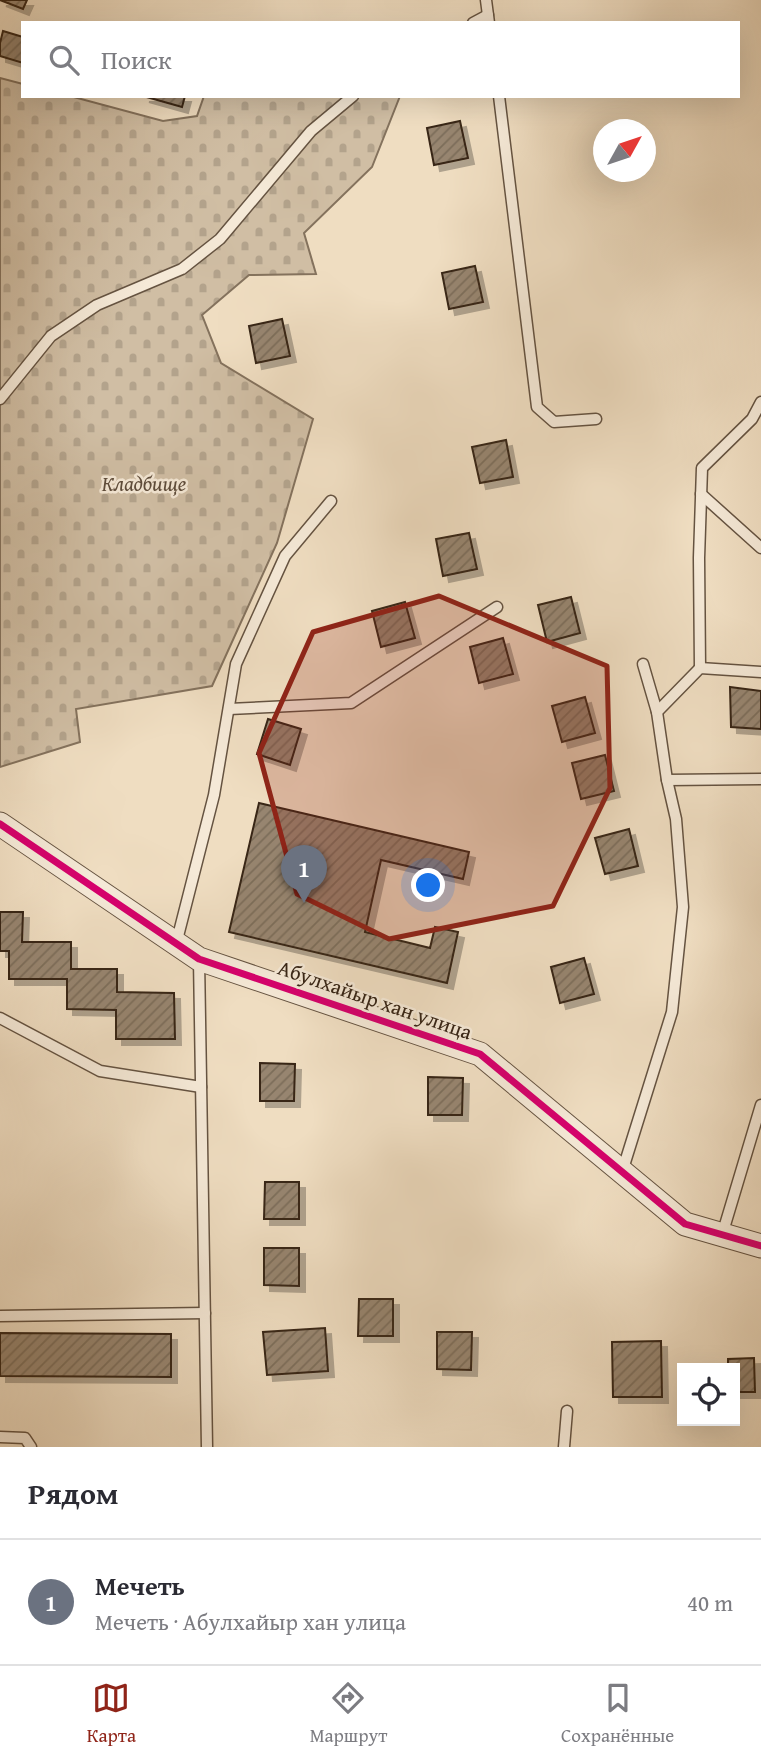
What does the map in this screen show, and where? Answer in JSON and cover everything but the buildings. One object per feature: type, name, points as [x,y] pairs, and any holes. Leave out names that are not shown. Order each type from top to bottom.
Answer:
[{"type":"street","name":"Абулхайыр хан улица","points":[[0,824],[199,959],[480,1054],[685,1224],[761,1246]]},
{"type":"lane","points":[[486,0],[489,19]]},
{"type":"lane","points":[[0,399],[51,336],[97,305],[182,269],[220,239],[311,131],[351,98]]},
{"type":"lane","points":[[499,98],[537,407],[554,422],[596,419]]},
{"type":"lane","points":[[657,712],[700,668],[702,468],[752,419],[761,402]]},
{"type":"lane","points":[[701,494],[761,548]]},
{"type":"lane","points":[[176,944],[214,795],[236,664],[285,556],[331,501]]},
{"type":"lane","points":[[229,709],[351,703],[497,607]]},
{"type":"lane","points":[[622,1172],[672,1013],[683,907],[676,819],[657,712],[643,664]]},
{"type":"lane","points":[[700,668],[761,672]]},
{"type":"lane","points":[[667,780],[761,779]]},
{"type":"lane","points":[[199,959],[207,1447]]},
{"type":"lane","points":[[0,1018],[100,1071],[201,1087]]},
{"type":"lane","points":[[722,1235],[761,1105]]},
{"type":"lane","points":[[0,1316],[205,1312]]},
{"type":"lane","points":[[564,1447],[567,1411]]},
{"type":"lane","points":[[0,1437],[25,1438],[31,1447]]},
{"type":"highlighted area","points":[[439,596],[607,666],[610,788],[553,906],[389,939],[297,894],[259,753],[313,632]]},
{"type":"green space","name":"Кладбище","points":[[0,78],[21,83],[21,98],[77,98],[163,121],[197,116],[203,98],[399,98],[372,167],[304,233],[316,274],[249,275],[202,315],[221,363],[313,419],[277,543],[212,686],[76,709],[80,742],[0,767]]},
{"type":"cycle path","points":[[0,824],[199,959],[480,1054],[685,1224],[761,1246]]},
{"type":"place","name":"Мечеть","points":[[304,903]]}]
